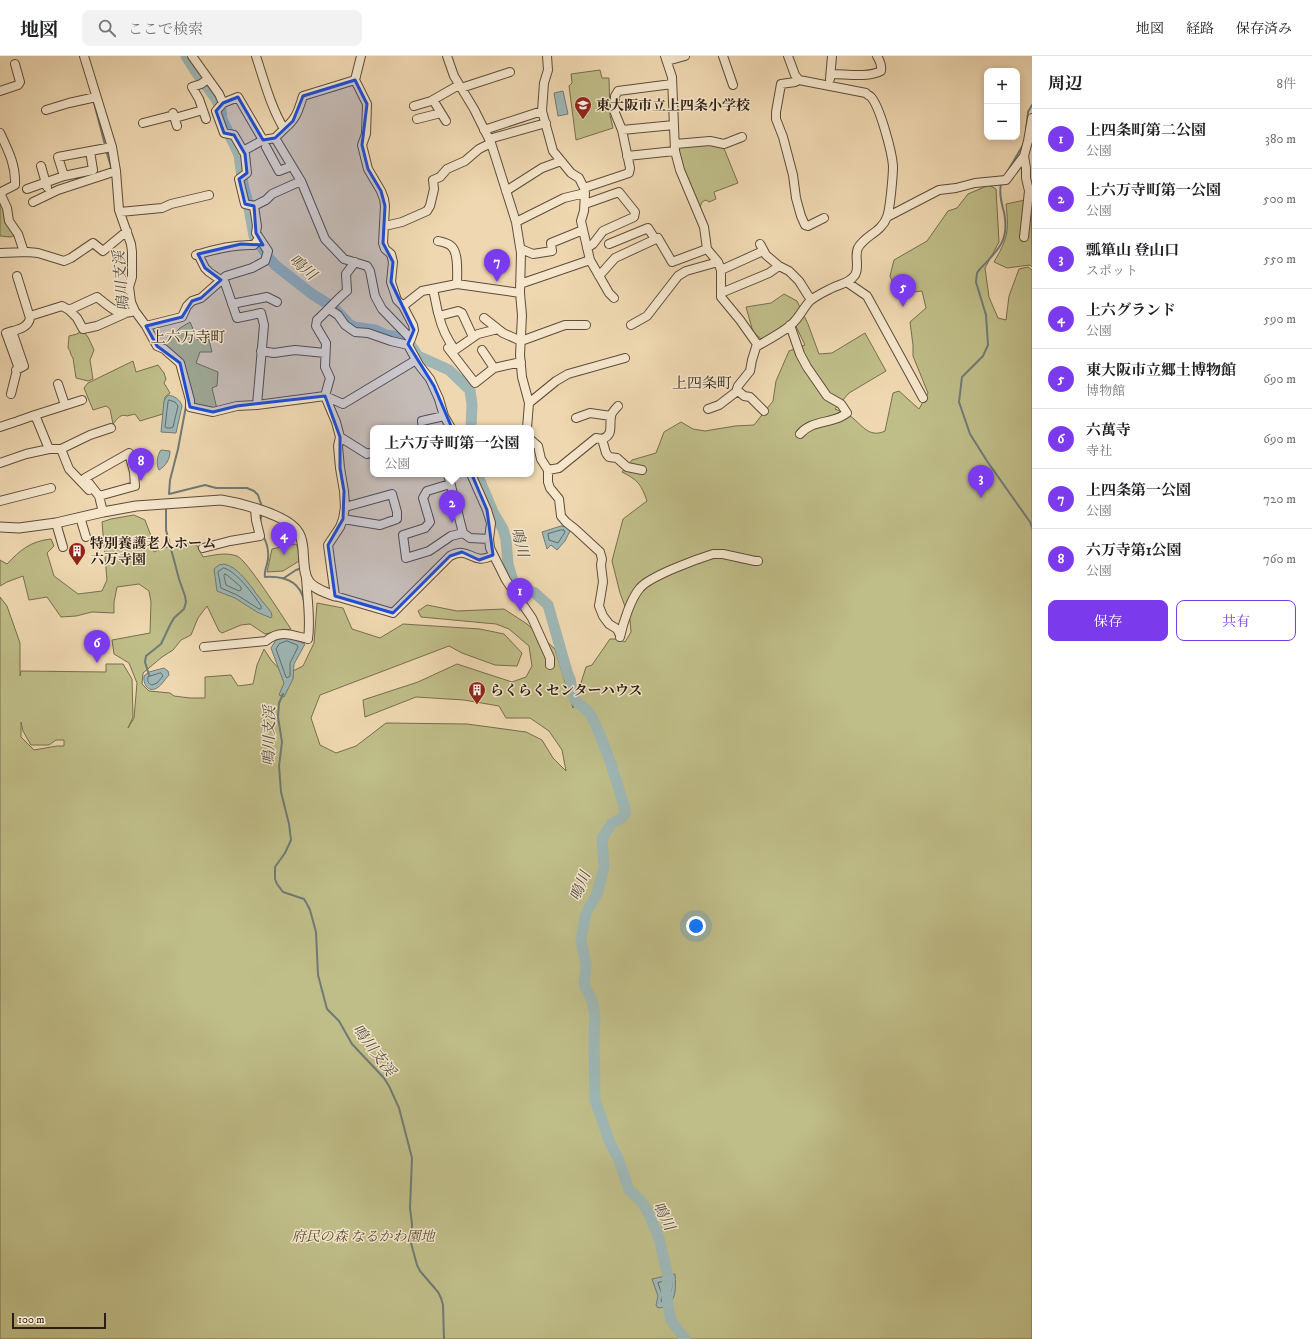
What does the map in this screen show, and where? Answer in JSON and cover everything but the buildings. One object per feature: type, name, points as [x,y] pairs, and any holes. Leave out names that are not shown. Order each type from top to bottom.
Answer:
[{"type":"street","points":[[84,56],[93,97],[108,148],[125,233],[132,252],[132,277],[129,287],[131,310],[146,326],[157,346],[164,349],[180,363],[190,400],[190,408],[213,412],[237,406],[325,396],[343,404],[416,360]]},
{"type":"street","points":[[202,56],[193,58],[206,81],[219,94],[223,103]]},
{"type":"street","points":[[256,56],[270,98],[284,130]]},
{"type":"street","points":[[361,56],[355,80],[367,104],[366,134],[362,144],[368,169],[382,191],[384,199],[385,226],[383,243],[385,249],[391,254],[393,262],[391,282],[397,300],[403,306],[413,325],[414,330],[409,342]]},
{"type":"street","points":[[447,56],[454,76],[474,109],[490,141],[516,222],[521,249],[521,362],[522,377],[529,403],[527,425]]},
{"type":"street","points":[[547,56],[548,70],[544,83],[542,111],[553,151],[571,173],[579,178],[584,191],[585,204],[581,221],[590,260],[609,293],[614,298]]},
{"type":"street","points":[[685,56],[666,59],[672,77],[675,147],[680,170],[704,227],[707,249],[719,266],[722,299],[740,320],[757,344]]},
{"type":"street","points":[[724,56],[733,85]]},
{"type":"street","points":[[788,56],[795,75],[799,80]]},
{"type":"street","points":[[830,86],[832,56]]},
{"type":"street","points":[[831,74],[870,75],[876,73],[881,70],[882,67],[877,56]]},
{"type":"street","points":[[0,92],[18,85],[20,82],[15,64]]},
{"type":"street","points":[[414,106],[433,100],[460,87],[510,72]]},
{"type":"street","points":[[243,151],[264,144],[275,138],[284,130],[293,121],[298,112],[303,96],[355,80]]},
{"type":"street","points":[[757,344],[759,345],[790,325],[799,317],[811,300],[831,288],[848,283],[856,274],[858,268],[856,261],[857,250],[862,242],[878,231],[887,217],[893,176],[893,166],[888,142],[871,97],[866,93],[799,80],[781,84],[776,119],[783,137],[793,175],[801,216],[805,225],[808,226],[824,218]]},
{"type":"street","points":[[206,81],[192,87],[199,99],[206,118]]},
{"type":"street","points":[[516,222],[564,198],[629,173],[630,168],[622,130],[615,113],[615,96],[618,91],[672,84]]},
{"type":"street","points":[[46,110],[93,97]]},
{"type":"street","points":[[292,166],[280,172],[238,97],[223,103],[216,111],[224,133],[234,135],[245,154],[247,173],[239,179],[245,204],[254,206],[266,200],[272,194],[301,181]]},
{"type":"street","points":[[433,100],[446,121]]},
{"type":"street","points":[[144,123],[203,110]]},
{"type":"street","points":[[484,130],[542,111]]},
{"type":"street","points":[[417,119],[441,113]]},
{"type":"street","points":[[887,217],[939,190],[956,188],[975,183],[1006,180],[1024,156],[1030,139],[1032,118]]},
{"type":"street","points":[[385,226],[402,222],[427,211],[430,206],[434,189],[434,180],[440,177],[447,169],[465,161],[490,141],[546,123]]},
{"type":"street","points":[[622,130],[674,125]]},
{"type":"street","points":[[0,133],[9,151],[14,167],[15,180],[15,185],[3,191],[1,195],[7,208],[9,221],[18,234],[24,252]]},
{"type":"street","points":[[628,156],[710,140],[724,144],[742,137]]},
{"type":"street","points":[[275,138],[301,181],[325,239],[344,258],[367,266],[370,270],[375,296],[382,310],[409,342],[416,360],[430,379],[440,399],[444,416],[449,425]]},
{"type":"street","points":[[64,176],[58,157],[108,148]]},
{"type":"street","points":[[27,189],[64,176],[93,170],[90,151]]},
{"type":"street","points":[[1024,156],[1028,191],[1024,237]]},
{"type":"street","points":[[506,191],[542,168],[561,161]]},
{"type":"street","points":[[41,166],[50,194]]},
{"type":"street","points":[[32,202],[50,194],[113,172]]},
{"type":"street","points":[[585,204],[620,192],[635,212],[634,217],[603,231],[593,244],[587,248]]},
{"type":"street","points":[[120,212],[162,208],[171,204],[209,195]]},
{"type":"street","points":[[146,326],[182,317],[187,306],[192,301],[201,298],[226,276],[252,268],[265,261],[268,251],[257,240],[257,226],[254,206]]},
{"type":"street","points":[[609,244],[648,228],[655,239],[658,238],[672,262],[707,249]]},
{"type":"street","points":[[521,249],[533,254],[552,251],[551,243],[583,230]]},
{"type":"street","points":[[0,254],[24,252],[38,253],[64,261],[72,258],[93,243],[103,251],[125,233]]},
{"type":"street","points":[[599,276],[615,258],[655,239]]},
{"type":"street","points":[[257,240],[213,249],[197,254],[205,268],[225,283],[237,318],[261,313],[264,325],[257,404]]},
{"type":"street","points":[[438,240],[451,246],[455,251],[457,262],[457,284]]},
{"type":"street","points":[[632,325],[647,316],[678,276],[686,271],[719,266],[761,247],[766,255],[779,266],[789,271],[799,281],[811,300]]},
{"type":"street","points":[[403,306],[422,291],[457,284],[520,289],[590,260]]},
{"type":"street","points":[[335,596],[328,546],[340,527],[343,519],[345,507],[344,491],[338,446],[340,437],[336,422],[325,396],[330,378],[325,367],[326,342],[316,326],[317,320],[336,300],[348,292],[346,274],[355,262]]},
{"type":"street","points":[[721,293],[769,273],[779,266]]},
{"type":"street","points":[[11,394],[18,366],[6,333],[26,326],[29,323],[30,316],[17,276]]},
{"type":"street","points":[[848,283],[867,296],[923,398]]},
{"type":"street","points":[[433,289],[438,313]]},
{"type":"street","points":[[232,304],[267,297],[276,302]]},
{"type":"street","points":[[69,310],[98,298],[115,311],[131,310]]},
{"type":"street","points":[[30,316],[62,306],[69,310],[77,318],[83,329],[97,326],[131,310]]},
{"type":"street","points":[[331,307],[345,325],[355,332],[368,333],[391,341],[409,342]]},
{"type":"street","points":[[473,338],[462,313],[458,311],[439,316],[448,342],[455,350],[473,338],[478,334],[498,329]]},
{"type":"street","points":[[484,318],[504,333],[521,341],[565,325],[586,325]]},
{"type":"street","points":[[790,325],[800,354],[807,367],[828,396],[841,404],[847,413],[838,418],[816,423],[803,430],[800,434]]},
{"type":"street","points":[[708,409],[719,405],[736,392],[738,386],[750,370],[757,344]]},
{"type":"street","points":[[447,347],[475,383],[494,368],[521,362]]},
{"type":"street","points":[[261,352],[274,353],[295,350],[326,353]]},
{"type":"street","points":[[482,350],[494,368]]},
{"type":"street","points":[[529,403],[556,381],[568,374],[625,358]]},
{"type":"street","points":[[58,384],[65,405]]},
{"type":"street","points":[[737,390],[744,396],[750,397],[764,411]]},
{"type":"street","points":[[0,427],[82,400]]},
{"type":"street","points":[[548,470],[559,468],[596,438],[606,438],[611,431],[611,416],[618,406]]},
{"type":"street","points":[[576,418],[590,413],[611,416]]},
{"type":"street","points":[[35,415],[49,449]]},
{"type":"street","points":[[423,425],[422,421],[444,416]]},
{"type":"street","points":[[0,463],[26,454],[49,449],[61,449],[90,434],[111,428]]},
{"type":"street","points":[[340,437],[367,454],[370,453]]},
{"type":"street","points":[[602,439],[606,453],[609,457],[617,458],[627,467],[642,470]]},
{"type":"street","points":[[534,443],[538,446],[541,459],[548,470],[548,482],[550,488],[559,498],[561,516],[600,552],[602,559],[601,565],[603,582],[599,606],[603,616],[609,624],[617,629],[620,637],[624,620],[634,598],[640,588],[652,579],[713,554],[723,554],[755,562],[758,561]]},
{"type":"street","points":[[61,449],[69,469],[93,496],[101,512]]},
{"type":"street","points":[[99,496],[135,486],[135,476],[129,453],[85,478],[99,496],[101,512]]},
{"type":"street","points":[[449,477],[463,533],[470,538],[489,539]]},
{"type":"street","points":[[472,477],[491,523],[489,539],[490,548],[509,584],[532,618],[550,658],[550,665]]},
{"type":"street","points":[[450,484],[427,491],[423,498],[430,522],[425,528],[403,535],[406,558],[429,551],[451,536],[463,533]]},
{"type":"street","points":[[0,501],[51,488]]},
{"type":"street","points":[[343,519],[380,525],[397,519],[397,512],[392,494],[345,507]]},
{"type":"street","points":[[0,527],[19,528],[56,523],[101,512],[146,505],[221,500],[238,503],[286,520],[294,526],[299,533],[302,542],[308,606],[308,639],[291,634],[280,633],[272,636],[266,641],[204,647]]},
{"type":"street","points":[[203,548],[230,541],[260,536],[255,509]]},
{"type":"street","points":[[80,517],[86,537]]},
{"type":"street","points":[[56,523],[63,547]]},
{"type":"street","points":[[306,577],[309,583],[318,590],[393,613],[450,556],[455,553],[462,552],[479,560],[486,559],[493,555]]},
{"type":"highlighted area","points":[[355,80],[367,104],[362,145],[368,169],[381,191],[385,206],[383,243],[393,262],[391,282],[414,330],[408,344],[434,386],[487,510],[493,555],[479,560],[462,552],[450,556],[393,613],[335,596],[328,545],[343,519],[344,491],[340,468],[340,437],[325,396],[237,406],[213,412],[190,407],[180,363],[157,346],[146,326],[182,317],[192,301],[201,298],[221,280],[205,268],[198,254],[241,244],[263,245],[256,233],[254,206],[245,204],[239,179],[247,173],[245,154],[234,135],[224,133],[216,111],[223,103],[238,97],[263,140],[275,138],[293,121],[303,96]]},
{"type":"green space","points":[[600,70],[602,78],[609,78],[610,115],[613,128],[576,140],[569,86],[572,83],[571,74]]},
{"type":"green space","points":[[711,142],[723,146],[738,183],[714,192],[716,199],[709,202],[706,200],[702,202],[700,207],[697,208],[676,146]]},
{"type":"green space","name":"府民の森 なるかわ園地","points":[[989,185],[996,189],[999,242],[985,268],[989,297],[998,318],[1006,320],[1009,296],[1019,269],[1028,267],[1032,270],[1032,1339],[0,1339],[0,597],[7,606],[20,643],[20,676],[21,671],[106,672],[106,664],[123,664],[132,679],[133,717],[128,728],[134,718],[137,683],[129,663],[114,654],[112,640],[150,633],[151,602],[149,591],[139,584],[117,587],[114,602],[114,613],[92,612],[76,616],[61,617],[47,597],[29,600],[23,576],[0,586],[0,560],[7,564],[26,547],[51,539],[54,546],[47,553],[54,576],[78,594],[102,591],[107,580],[102,522],[134,515],[145,520],[151,536],[154,552],[163,548],[195,542],[203,557],[220,554],[237,556],[256,577],[291,629],[265,634],[250,624],[241,625],[222,633],[219,631],[207,606],[198,618],[191,635],[181,640],[173,650],[143,673],[142,684],[149,691],[170,693],[174,696],[205,698],[205,677],[231,675],[238,686],[253,684],[257,665],[264,649],[271,660],[285,675],[303,666],[314,643],[317,603],[343,608],[352,629],[380,638],[403,624],[480,629],[504,634],[522,653],[517,666],[495,665],[462,653],[449,646],[320,695],[311,718],[320,745],[336,753],[356,746],[386,723],[467,724],[526,732],[542,740],[553,758],[566,771],[562,750],[549,731],[530,718],[506,718],[499,706],[464,700],[416,697],[365,717],[363,700],[418,682],[457,664],[512,682],[526,677],[532,666],[529,646],[509,629],[496,624],[421,617],[418,611],[427,605],[457,611],[504,609],[527,624],[555,649],[573,708],[586,667],[592,665],[610,639],[619,639],[625,642],[631,632],[630,620],[620,593],[612,561],[623,519],[647,501],[643,490],[638,483],[622,472],[632,460],[656,453],[664,432],[681,422],[693,429],[705,431],[735,426],[754,425],[773,401],[776,381],[789,351],[805,345],[792,318],[785,325],[761,339],[753,332],[746,307],[771,303],[784,294],[797,301],[808,324],[819,354],[832,353],[865,333],[886,371],[849,393],[835,409],[850,416],[869,432],[879,433],[885,431],[893,393],[899,391],[919,409],[928,393],[913,356],[910,322],[926,308],[922,291],[897,294],[890,276],[894,260],[927,241],[948,211],[957,208],[968,194]],"holes":[[[21,722],[23,731],[31,745],[49,745],[56,740],[64,740],[64,746],[34,750],[21,737]]]},
{"type":"green space","points":[[1031,185],[1032,267],[1030,265],[1007,268],[994,262],[1005,240],[1007,228],[1006,204],[1025,200]]},
{"type":"green space","points":[[0,194],[17,235],[10,237],[0,236]]},
{"type":"green space","points":[[190,322],[198,340],[208,336],[212,352],[200,352],[196,363],[218,372],[217,386],[212,388],[217,409],[194,405],[183,364],[162,346],[180,328]]},
{"type":"green space","points":[[82,330],[88,337],[94,350],[90,360],[93,379],[88,381],[76,378],[73,358],[68,348],[69,336],[77,334]]},
{"type":"green space","points":[[133,361],[136,372],[158,365],[164,373],[166,379],[164,383],[170,393],[165,397],[163,414],[140,421],[135,414],[127,416],[123,415],[113,424],[110,409],[106,406],[93,410],[84,388],[88,383]]},
{"type":"green space","points":[[296,544],[298,548],[299,561],[283,571],[267,572],[272,549]]},
{"type":"water","points":[[563,91],[568,114],[558,116],[554,93]]},
{"type":"water","points":[[168,395],[180,401],[182,406],[176,433],[161,432],[164,401]]},
{"type":"water","points":[[161,450],[170,451],[170,454],[166,464],[159,470],[157,460]]},
{"type":"water","points":[[561,526],[571,529],[565,541],[557,550],[551,545],[547,549],[542,532]]},
{"type":"water","points":[[224,564],[233,568],[244,577],[271,612],[271,618],[257,612],[235,598],[217,591],[214,569],[219,565]]},
{"type":"water","points":[[288,637],[305,644],[294,664],[293,679],[284,697],[279,695],[284,683],[271,648],[276,640]]},
{"type":"water","points":[[164,668],[168,671],[169,675],[157,688],[149,689],[145,685],[144,676],[149,672]]},
{"type":"water","points":[[675,1274],[675,1291],[672,1300],[664,1307],[658,1308],[656,1305],[658,1296],[652,1279]]},
{"type":"waterway","name":"鳴川","points":[[186,56],[216,99],[221,109],[222,119],[239,155],[243,184],[254,236],[269,258],[275,265],[312,294],[333,307],[349,324],[354,327],[375,330],[386,335],[404,339],[418,356],[449,370],[470,390],[472,405],[471,425]]},
{"type":"waterway","name":"鳴川支渓","points":[[93,99],[105,145]]},
{"type":"waterway","points":[[1026,131],[1028,112],[1032,105]]},
{"type":"waterway","points":[[1006,174],[1023,145]]},
{"type":"waterway","name":"鳴川支渓","points":[[106,150],[112,170]]},
{"type":"waterway","points":[[1001,184],[1000,191],[1005,222],[1004,238],[997,251],[977,273],[976,282],[986,315],[988,345],[983,356],[962,377],[959,402],[970,434],[1030,522],[1032,528]]},
{"type":"waterway","name":"鳴川支渓","points":[[186,406],[178,449],[170,480],[169,494],[205,485],[216,488],[247,488],[254,491],[258,495],[262,507]]},
{"type":"waterway","name":"鳴川","points":[[478,477],[493,512],[503,529],[506,540],[508,564],[513,581],[519,587],[535,593],[548,605],[575,700],[589,712],[596,725],[610,761],[625,809],[625,814],[611,824],[602,839],[604,867],[597,894],[586,913],[581,940],[586,965],[584,984],[592,1001],[595,1015],[595,1100],[629,1190],[640,1200],[647,1210],[659,1238],[668,1276],[666,1291],[671,1320],[685,1339]]},
{"type":"waterway","points":[[149,675],[145,662],[146,656],[161,644],[174,618],[184,609],[186,602],[166,530],[166,507]]},
{"type":"waterway","name":"鳴川支渓","points":[[260,522],[262,513]]},
{"type":"waterway","name":"鳴川支渓","points":[[262,534],[266,541],[268,552],[265,577],[284,579],[295,584],[302,594],[304,601]]},
{"type":"waterway","points":[[284,578],[299,569]]},
{"type":"waterway","name":"鳴川支渓","points":[[283,694],[279,703],[278,717],[282,742],[279,766],[281,792],[289,824],[291,840],[285,853],[275,867],[275,879],[283,892],[304,899],[307,904],[316,932],[318,975],[327,1009],[339,1021],[352,1044],[384,1078],[399,1108],[412,1158],[410,1208],[412,1224],[411,1243],[420,1271],[438,1292],[441,1298],[443,1305],[444,1339]]},
{"type":"place","name":"東大阪市立上四条小学校","points":[[583,120]]},
{"type":"place","name":"上四条第一公園","points":[[497,282]]},
{"type":"place","name":"東大阪市立郷土博物館","points":[[903,307]]},
{"type":"place","name":"六万寺第1公園","points":[[141,481]]},
{"type":"place","name":"瓢箪山 登山口","points":[[981,498]]},
{"type":"place","name":"上六万寺町第一公園","points":[[452,523]]},
{"type":"place","name":"上六グランド","points":[[284,555]]},
{"type":"place","name":"特別養護老人ホーム 六万寺園","points":[[77,566]]},
{"type":"place","name":"上四条町第二公園","points":[[520,611]]},
{"type":"place","name":"六萬寺","points":[[97,663]]},
{"type":"place","name":"らくらくセンターハウス","points":[[477,705]]},
{"type":"district","name":"上六万寺町","points":[[188,337]]},
{"type":"district","name":"上四条町","points":[[702,383]]}]
